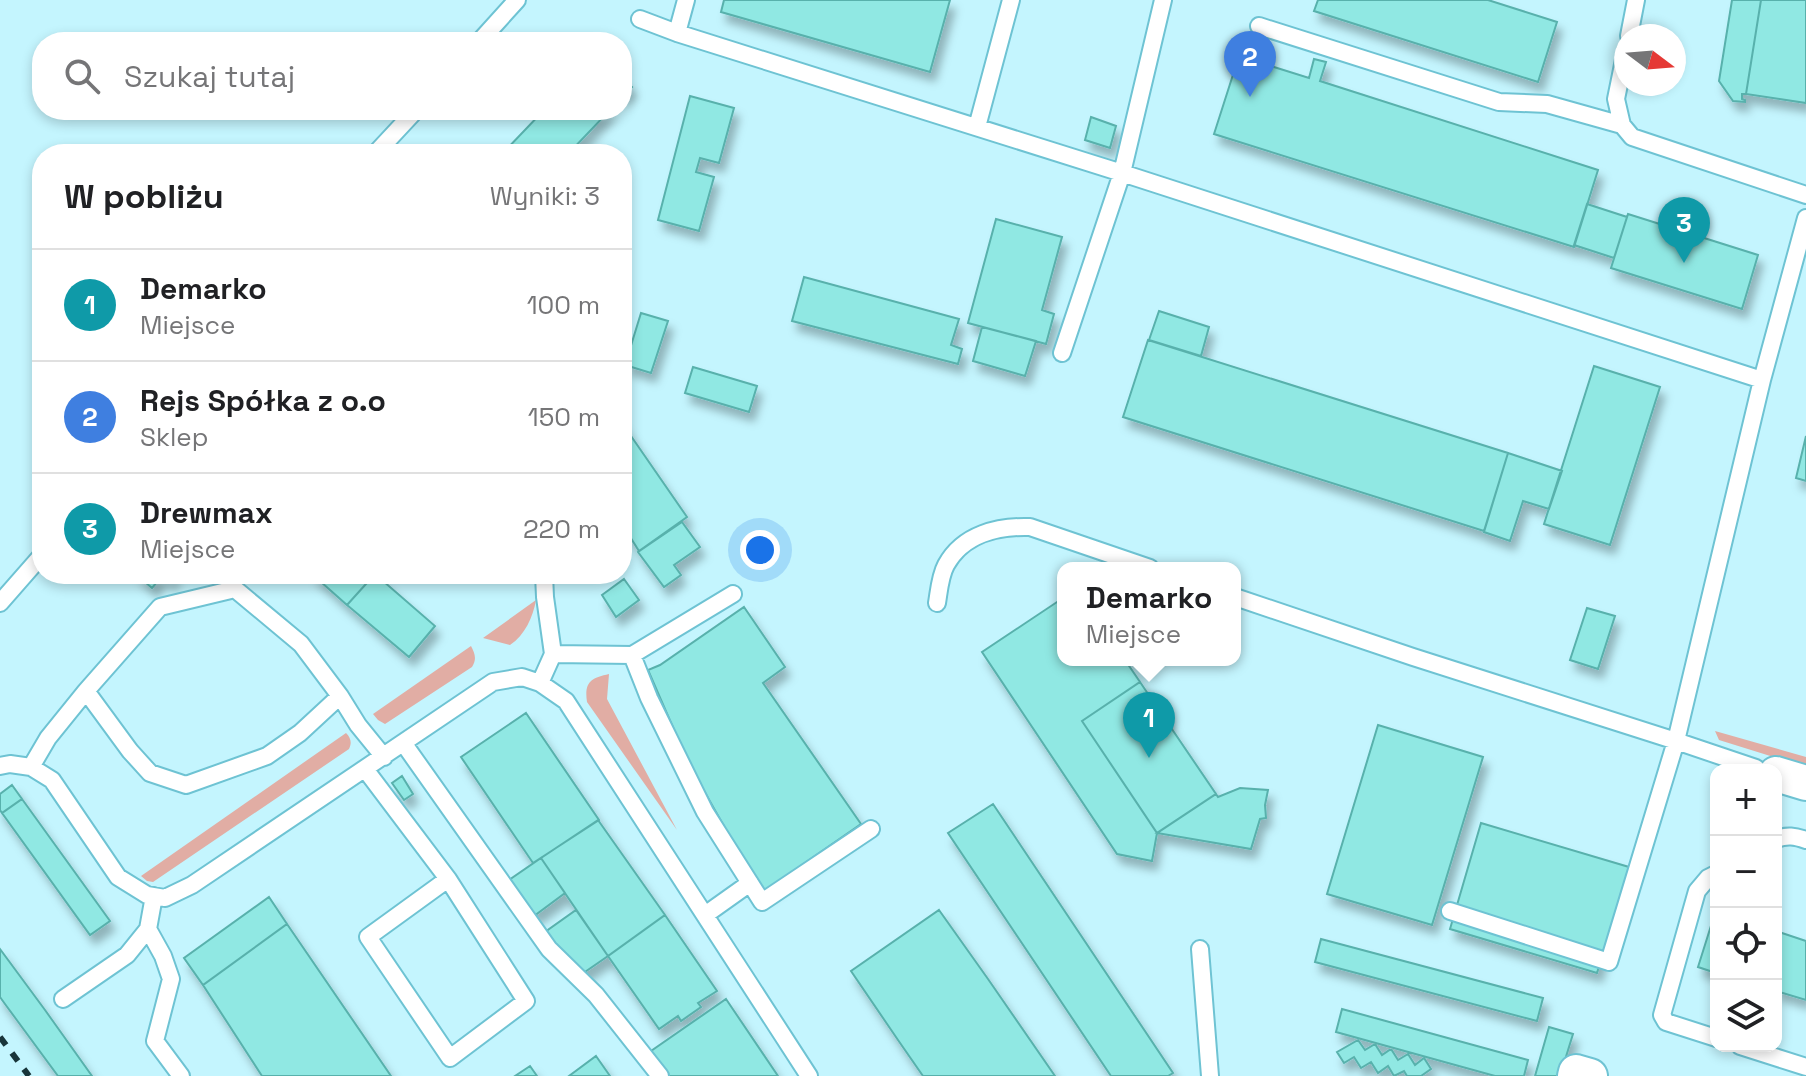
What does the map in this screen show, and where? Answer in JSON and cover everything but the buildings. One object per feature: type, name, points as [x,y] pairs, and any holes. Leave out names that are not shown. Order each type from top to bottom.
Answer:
[{"type":"street","points":[[1782,776],[1806,783]]},
{"type":"street","points":[[1575,1076],[1576,1072],[1590,1076]]},
{"type":"lane","points":[[488,32],[517,0]]},
{"type":"lane","points":[[677,33],[686,0]]},
{"type":"lane","points":[[977,127],[1011,0]]},
{"type":"lane","points":[[1062,353],[1122,173],[1163,0]]},
{"type":"lane","points":[[1631,24],[1636,0]]},
{"type":"lane","points":[[640,19],[1762,380]]},
{"type":"lane","points":[[1259,26],[1499,102],[1547,104],[1622,125]]},
{"type":"lane","points":[[1617,96],[1622,125],[1632,137],[1806,195]]},
{"type":"lane","points":[[384,144],[407,120]]},
{"type":"lane","points":[[1450,911],[1609,962],[1676,741],[1762,380],[1806,218]]},
{"type":"lane","points":[[937,603],[946,565],[961,547],[974,537],[1010,526],[1030,527],[1132,562]]},
{"type":"lane","points":[[0,603],[32,566]]},
{"type":"lane","points":[[540,683],[553,654],[544,584]]},
{"type":"lane","points":[[31,767],[48,738],[160,607],[235,589],[301,644],[384,757]]},
{"type":"lane","points":[[553,654],[632,655],[733,594]]},
{"type":"lane","points":[[1241,599],[1744,764]]},
{"type":"lane","points":[[632,655],[649,698],[705,812],[762,902],[871,829]]},
{"type":"lane","points":[[0,766],[31,767],[52,780],[118,877],[147,895],[165,898],[192,885],[493,682],[522,677],[540,683],[566,701],[809,1076]]},
{"type":"lane","points":[[86,691],[150,773],[186,785],[267,756],[300,733],[340,696]]},
{"type":"lane","points":[[404,744],[549,949],[596,995],[660,1076]]},
{"type":"lane","points":[[365,769],[448,879],[526,1001],[450,1058],[368,937],[448,879]]},
{"type":"lane","points":[[1782,837],[1806,840]]},
{"type":"lane","points":[[1710,877],[1697,891],[1662,1015],[1666,1022],[1710,1036]]},
{"type":"lane","points":[[705,915],[750,883]]},
{"type":"lane","points":[[63,999],[127,955],[148,929],[154,896]]},
{"type":"lane","points":[[148,929],[171,979],[155,1041],[181,1076]]},
{"type":"lane","points":[[1200,949],[1210,1076]]},
{"type":"lane","points":[[1759,1052],[1806,1067]]},
{"type":"shaded area","points":[[536,600],[528,625],[510,645],[483,638]]},
{"type":"shaded area","points":[[471,646],[475,656],[472,667],[385,724],[373,714]]},
{"type":"shaded area","points":[[609,674],[607,699],[677,830],[587,702],[590,682]]},
{"type":"shaded area","points":[[1715,731],[1806,757],[1806,767],[1719,740]]},
{"type":"shaded area","points":[[346,733],[350,741],[349,749],[153,882],[141,876]]},
{"type":"railway","points":[[0,1037],[29,1076]]},
{"type":"place","name":"Rejs Spółka z o.o","points":[[1250,97]]},
{"type":"place","name":"Drewmax","points":[[1684,263]]},
{"type":"place","name":"Demarko","points":[[1149,758]]}]
